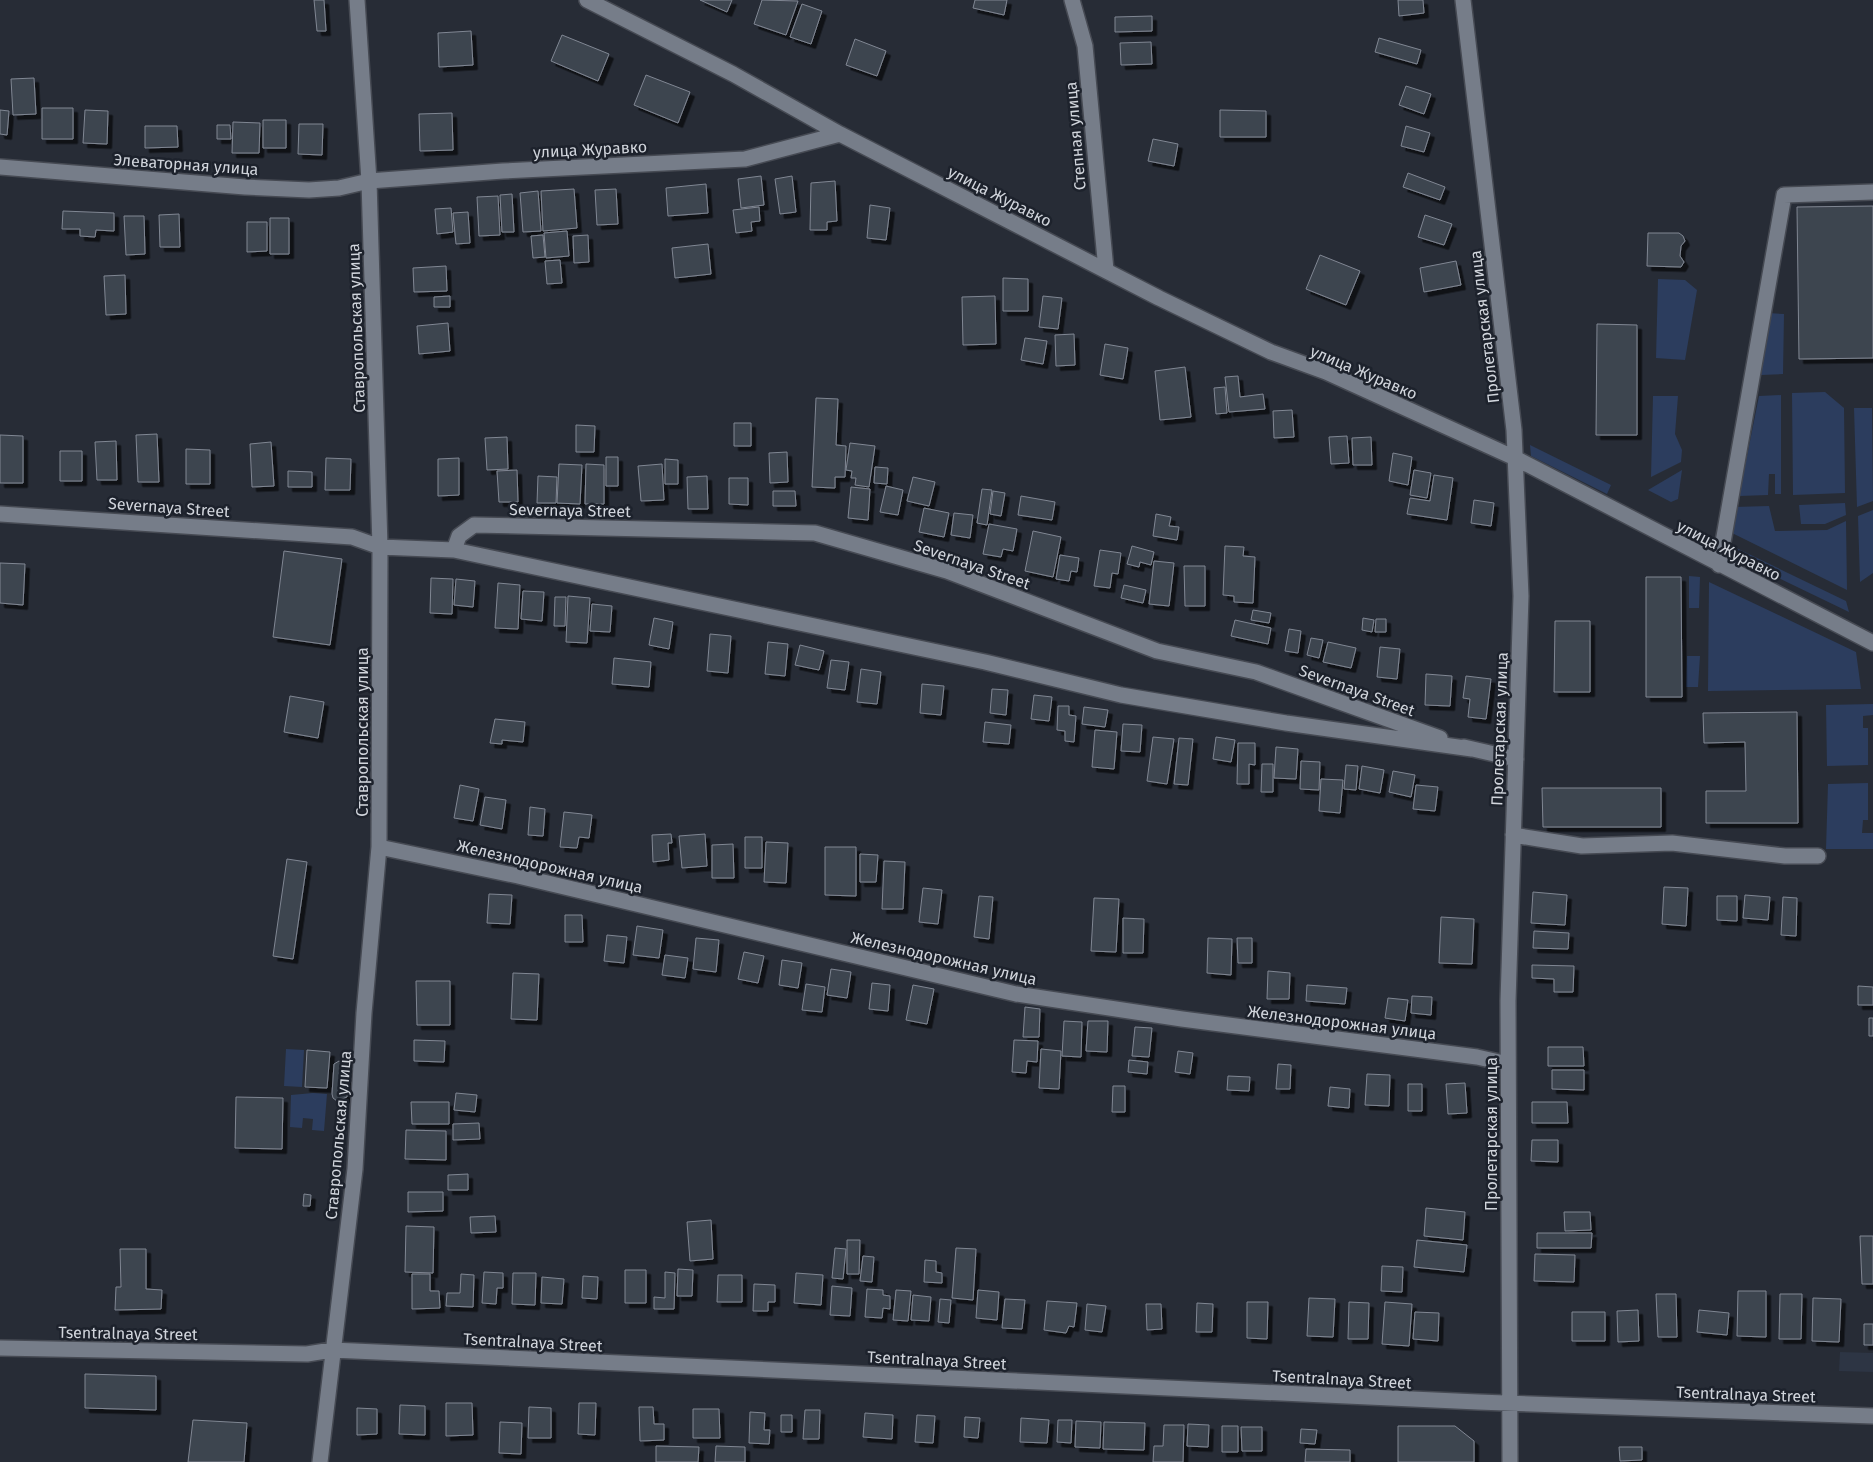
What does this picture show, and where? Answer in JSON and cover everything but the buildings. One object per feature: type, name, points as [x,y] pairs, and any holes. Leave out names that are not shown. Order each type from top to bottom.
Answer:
[{"type":"street","name":"Ставропольская улица","points":[[320,1462],[355,1169],[364,1013],[379,847],[380,547],[368,181],[357,0]]},
{"type":"street","name":"улица Журавко","points":[[587,0],[733,74],[840,134],[1106,270],[1271,352],[1326,372],[1515,458],[1873,644]]},
{"type":"street","name":"Степная улица","points":[[1072,0],[1085,46],[1106,270]]},
{"type":"street","name":"Пролетарская улица","points":[[1463,0],[1514,430],[1521,596],[1508,1001],[1510,1462]]},
{"type":"street","name":"улица Журавко","points":[[368,181],[503,171],[745,159],[840,134]]},
{"type":"street","name":"Элеваторная улица","points":[[0,167],[245,187],[309,190],[340,188],[368,181]]},
{"type":"street","points":[[1719,565],[1784,195],[1873,192]]},
{"type":"street","name":"Severnaya Street","points":[[0,514],[352,537],[380,547],[454,550],[985,662],[1121,695],[1286,723],[1472,750],[1516,759]]},
{"type":"street","name":"Severnaya Street","points":[[454,550],[459,536],[474,525],[815,533],[947,571],[1157,651],[1256,672],[1472,750]]},
{"type":"street","points":[[1514,835],[1582,846],[1672,843],[1785,856],[1818,856]]},
{"type":"street","name":"Железнодорожная улица","points":[[379,847],[518,876],[1016,994],[1182,1019],[1477,1057],[1508,1064]]},
{"type":"street","name":"Tsentralnaya Street","points":[[0,1348],[307,1354],[332,1350],[1511,1404],[1873,1416]]},
{"type":"shaded area","points":[[1658,279],[1685,280],[1697,290],[1685,360],[1656,358]]},
{"type":"shaded area","points":[[1768,313],[1784,314],[1783,374],[1761,375]]},
{"type":"shaded area","points":[[1825,392],[1844,408],[1845,493],[1793,495],[1792,393]]},
{"type":"shaded area","points":[[1781,395],[1781,494],[1775,494],[1775,474],[1769,474],[1768,495],[1739,496],[1759,396]]},
{"type":"shaded area","points":[[1653,396],[1678,396],[1675,434],[1682,450],[1681,462],[1651,477]]},
{"type":"shaded area","points":[[1854,408],[1872,408],[1873,501],[1857,507]]},
{"type":"shaded area","points":[[1530,445],[1611,485],[1607,494],[1531,456]]},
{"type":"shaded area","points":[[1682,470],[1678,499],[1671,502],[1648,490]]},
{"type":"shaded area","points":[[1845,503],[1846,515],[1825,524],[1801,524],[1799,505]]},
{"type":"shaded area","points":[[1769,506],[1775,531],[1827,530],[1846,521],[1847,590],[1730,532],[1734,507]]},
{"type":"shaded area","points":[[1873,510],[1873,573],[1860,582],[1858,516]]},
{"type":"shaded area","points":[[1728,544],[1846,601],[1849,612],[1731,555]]},
{"type":"shaded area","points":[[1689,576],[1700,577],[1699,608],[1689,608]]},
{"type":"shaded area","points":[[1709,582],[1856,652],[1861,689],[1708,691]]},
{"type":"shaded area","points":[[1687,656],[1700,656],[1698,687],[1686,687]]},
{"type":"shaded area","points":[[1873,704],[1873,715],[1863,716],[1863,728],[1868,728],[1868,765],[1827,766],[1826,705]]},
{"type":"shaded area","points":[[1868,783],[1868,820],[1863,820],[1862,833],[1873,833],[1873,849],[1826,849],[1828,784]]},
{"type":"shaded area","points":[[286,1049],[304,1050],[302,1087],[284,1086]]},
{"type":"shaded area","points":[[327,1094],[324,1131],[312,1130],[313,1119],[303,1118],[302,1128],[290,1127],[291,1095]]},
{"type":"shaded area","points":[[1840,1352],[1873,1353],[1873,1372],[1839,1371]]}]
